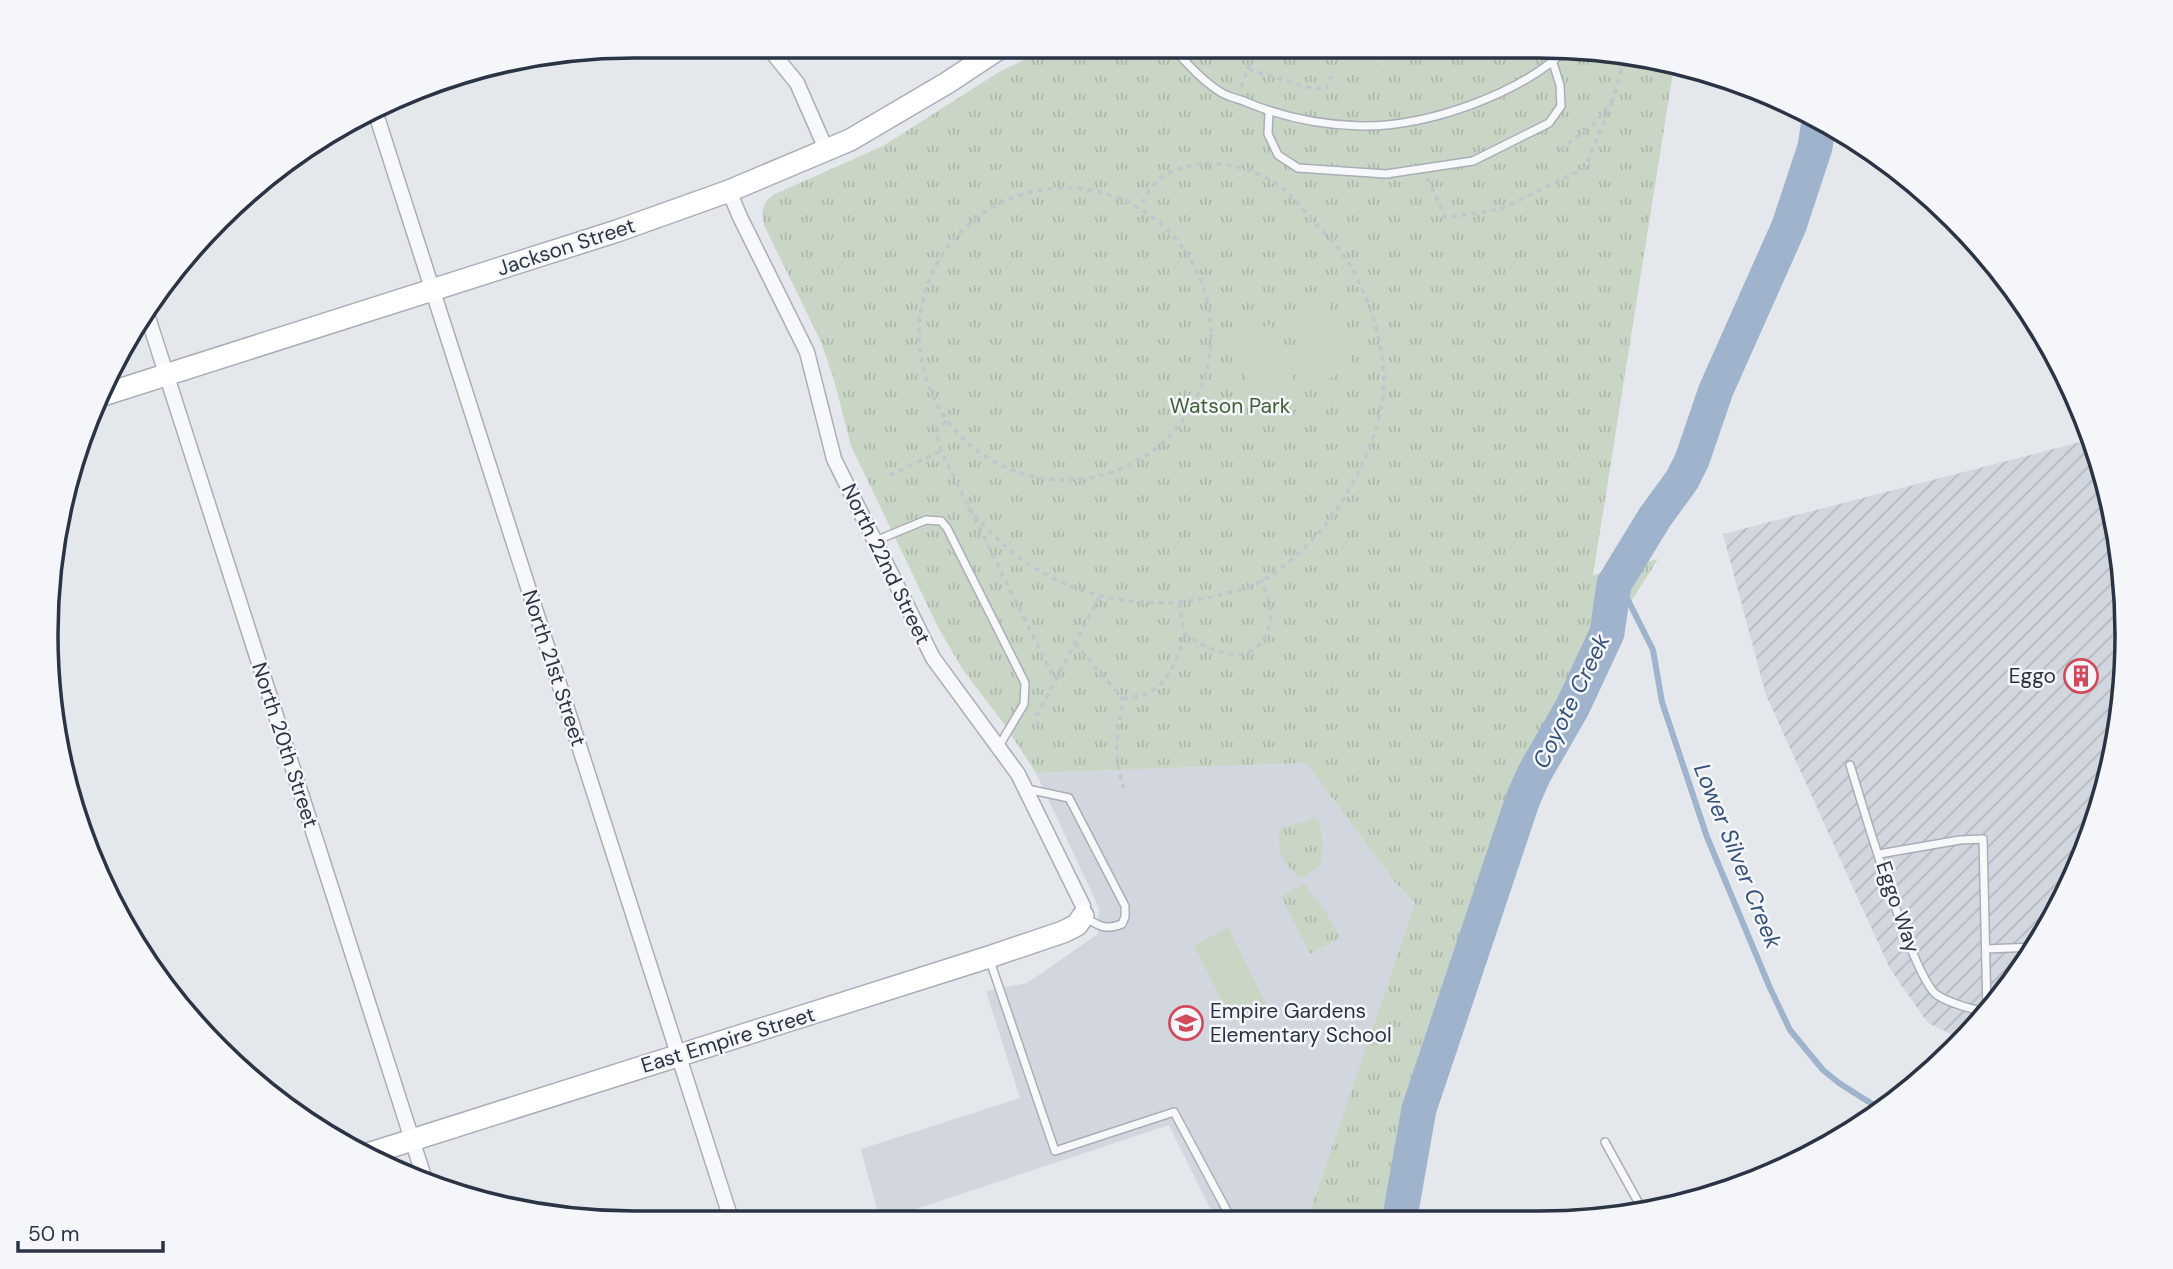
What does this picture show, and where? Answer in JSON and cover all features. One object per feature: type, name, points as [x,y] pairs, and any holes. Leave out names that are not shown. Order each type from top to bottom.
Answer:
[{"type":"street","points":[[779,58],[797,83],[826,149]]},
{"type":"street","name":"Jackson Street","points":[[111,392],[617,232],[729,191],[850,140],[984,58]]},
{"type":"street","name":"North 21st Street","points":[[377,118],[728,1211]]},
{"type":"street","name":"North 22nd Street","points":[[729,191],[807,352],[834,459],[933,658],[1018,774],[1083,906],[1083,916]]},
{"type":"street","name":"North 20th Street","points":[[150,322],[422,1170]]},
{"type":"street","name":"East Empire Street","points":[[377,1151],[989,957],[1063,932],[1077,925],[1083,916]]},
{"type":"lane","points":[[1182,58],[1222,92],[1269,112],[1319,122],[1362,126],[1449,113],[1501,93],[1558,58]]},
{"type":"lane","points":[[1269,112],[1268,134],[1278,155],[1298,168],[1386,174],[1473,161],[1549,123],[1561,106],[1560,85],[1553,63]]},
{"type":"lane","points":[[875,541],[926,520],[941,521],[947,528],[1025,683],[1024,704],[999,746]]},
{"type":"lane","name":"Eggo Way","points":[[1850,765],[1913,956],[1935,994],[1976,1010]]},
{"type":"lane","points":[[1025,788],[1069,799],[1125,906],[1122,923],[1111,928],[1100,927],[1083,916]]},
{"type":"lane","points":[[1879,854],[1960,839],[1983,839],[1987,997]]},
{"type":"lane","points":[[1986,949],[2023,948]]},
{"type":"lane","points":[[989,957],[1055,1151],[1174,1112],[1227,1211]]},
{"type":"lane","points":[[1605,1142],[1638,1202]]},
{"type":"path","points":[[1241,87],[1252,58]]},
{"type":"path","points":[[1423,168],[1446,218],[1501,209],[1585,168],[1614,97],[1623,64]]},
{"type":"path","points":[[1248,69],[1326,89],[1327,82],[1335,75]]},
{"type":"path","points":[[1560,150],[1595,123],[1614,97]]},
{"type":"path","points":[[968,508],[1024,561],[1074,587],[1100,596],[1146,604],[1179,603],[1237,590],[1262,580],[1318,534],[1340,506],[1360,472],[1373,439],[1383,395],[1381,354],[1373,317],[1358,278],[1341,251],[1287,192],[1239,166],[1195,165],[1171,171],[1153,183],[1141,207]]},
{"type":"path","points":[[1068,188],[1113,196],[1141,207],[1184,249],[1205,289],[1212,334],[1205,378],[1185,419],[1154,451],[1114,473],[1068,481],[1022,474],[980,454],[946,421],[925,380],[918,333],[925,288],[947,246],[981,214],[1023,194],[1068,188]]},
{"type":"path","points":[[946,421],[936,430],[941,451],[1055,680]]},
{"type":"path","points":[[890,475],[941,451]]},
{"type":"path","points":[[1184,633],[1204,647],[1230,654],[1248,653],[1262,643],[1271,615],[1262,580]]},
{"type":"path","points":[[1038,726],[1037,715],[1100,596]]},
{"type":"path","points":[[1123,699],[1145,694],[1161,684],[1182,644],[1184,633],[1179,603]]},
{"type":"path","points":[[1075,643],[1123,699],[1115,748],[1118,771],[1124,788]]},
{"type":"shaded area","points":[[2082,442],[2104,522],[2114,597],[2114,672],[2096,784],[2071,855],[2038,923],[1996,986],[1953,1035],[1928,1023],[1890,969],[1766,695],[1723,534]]},
{"type":"shaded area","name":"Empire Gardens Elementary School","points":[[1306,763],[1415,905],[1310,1211],[1212,1211],[1169,1125],[910,1211],[877,1211],[861,1149],[1020,1098],[986,991],[1027,983],[1098,934],[1099,908],[1036,773]]},
{"type":"green space","name":"Watson Park","points":[[1028,58],[1539,58],[1614,63],[1673,74],[1593,575],[1658,559],[1604,644],[1497,881],[1410,1180],[1404,1211],[1310,1211],[1415,904],[1394,881],[1306,763],[1036,773],[1004,724],[963,670],[939,629],[851,446],[821,342],[764,225],[763,208],[773,195],[883,146],[999,72]]},
{"type":"green space","points":[[1360,58],[1391,58],[1365,70]]},
{"type":"green space","points":[[1327,300],[1354,368],[1314,384],[1287,315]]},
{"type":"green space","points":[[1271,324],[1299,395],[1259,410],[1232,339]]},
{"type":"green space","points":[[1312,818],[1318,819],[1323,842],[1320,866],[1301,878],[1282,858],[1279,830]]},
{"type":"green space","points":[[1304,884],[1324,909],[1341,938],[1310,954],[1281,896]]},
{"type":"green space","points":[[1228,927],[1267,1006],[1233,1023],[1194,946]]},
{"type":"waterway","name":"Coyote Creek","points":[[1401,1211],[1419,1109],[1523,799],[1534,774],[1572,708],[1607,633],[1614,584],[1655,517],[1682,480],[1692,460],[1716,390],[1789,226],[1815,147],[1818,130]]},
{"type":"waterway","name":"Lower Silver Creek","points":[[1614,584],[1623,590],[1653,650],[1662,702],[1707,837],[1790,1030],[1823,1070],[1873,1104]]},
{"type":"place","name":"Eggo","points":[[2081,676]]},
{"type":"place","name":"Empire Gardens Elementary School","points":[[1186,1023]]}]
